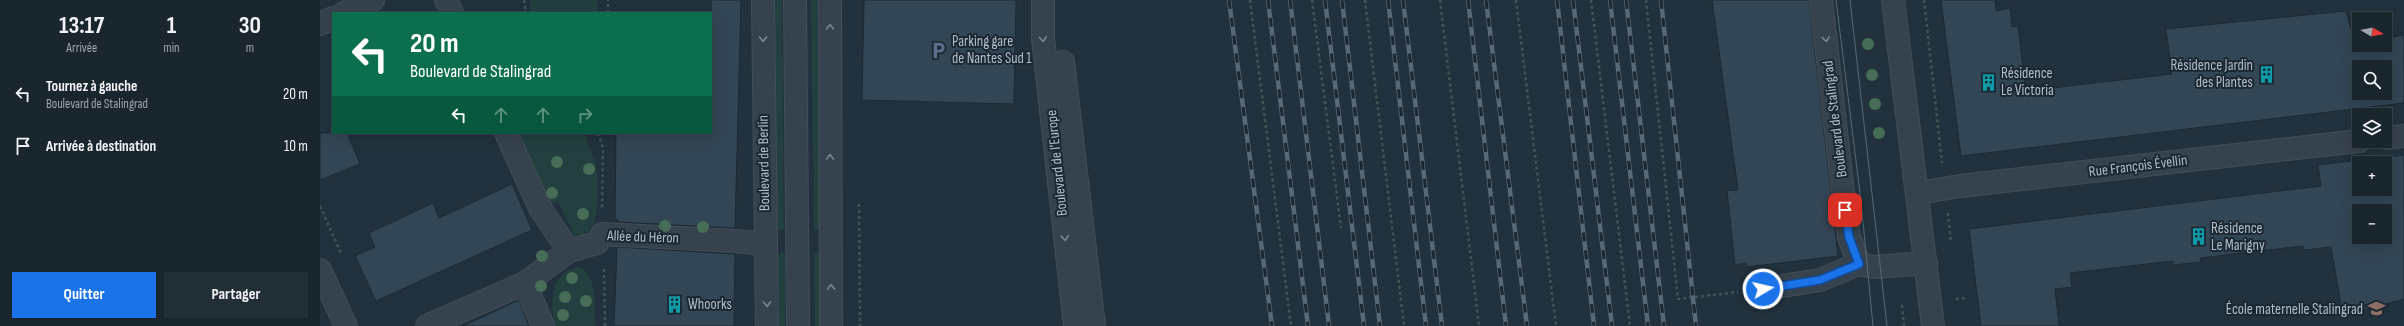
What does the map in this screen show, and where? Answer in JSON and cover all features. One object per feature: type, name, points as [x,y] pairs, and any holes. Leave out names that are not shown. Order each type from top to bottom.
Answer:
[{"type":"street","points":[[346,12],[373,0]]},
{"type":"street","points":[[446,0],[452,12]]},
{"type":"street","name":"Boulevard de Berlin","points":[[763,0],[767,326]]},
{"type":"street","points":[[795,0],[798,326]]},
{"type":"street","points":[[830,0],[831,326]]},
{"type":"street","name":"Boulevard de l'Europe","points":[[1043,0],[1043,38],[1075,326]]},
{"type":"street","name":"Boulevard de Stalingrad","points":[[1821,0],[1845,210],[1849,237],[1859,264]]},
{"type":"street","points":[[1894,0],[1933,326]]},
{"type":"street","points":[[320,24],[332,18]]},
{"type":"street","points":[[1064,62],[1094,326]]},
{"type":"street","points":[[506,134],[540,208],[569,251]]},
{"type":"street","points":[[2392,137],[2404,136]]},
{"type":"street","name":"Rue François Évellin","points":[[1918,193],[1960,186],[2352,142]]},
{"type":"street","name":"Allée du Héron","points":[[427,326],[526,283],[569,251],[597,243],[602,234],[736,241],[765,244]]},
{"type":"street","points":[[1763,289],[1820,280],[1859,264],[1874,267],[1926,263]]},
{"type":"street","points":[[320,270],[346,326]]},
{"type":"street","points":[[526,283],[544,326]]},
{"type":"path","points":[[524,0],[526,12]]},
{"type":"path","points":[[608,0],[608,12]]},
{"type":"path","points":[[1250,0],[1291,326]]},
{"type":"path","points":[[1312,0],[1340,228]]},
{"type":"path","points":[[1365,0],[1404,326]]},
{"type":"path","points":[[1440,0],[1479,326]]},
{"type":"path","points":[[1516,0],[1556,326]]},
{"type":"path","points":[[1591,0],[1630,326]]},
{"type":"path","points":[[1646,0],[1678,299],[1763,289]]},
{"type":"path","points":[[598,134],[603,148],[602,234],[605,326]]},
{"type":"path","points":[[1902,306],[1904,326]]},
{"type":"green space","points":[[530,0],[597,0],[599,12],[530,12]]},
{"type":"green space","points":[[774,0],[782,0],[784,230],[776,230]]},
{"type":"green space","points":[[811,0],[819,0],[822,230],[814,230]]},
{"type":"green space","points":[[517,134],[584,134],[594,158],[598,185],[597,209],[590,230],[584,235],[575,236],[558,202],[548,205]]},
{"type":"green space","points":[[785,253],[785,326],[777,326],[777,254]]},
{"type":"green space","points":[[814,253],[822,253],[822,326],[815,326]]},
{"type":"green space","points":[[580,267],[590,278],[592,285],[595,302],[595,326],[554,326],[552,307],[554,289],[557,281],[562,274],[570,269]]},
{"type":"building","points":[[711,0],[741,0],[735,228],[618,222],[618,220],[615,220],[616,134],[712,134]]},
{"type":"building","name":"Parking gare de Nantes Sud 1","points":[[864,0],[1016,0],[1014,104],[862,100]]},
{"type":"building","points":[[1712,0],[1809,0],[1838,256],[1747,267],[1746,263],[1735,265],[1727,191],[1738,190]]},
{"type":"building","points":[[1941,0],[1995,0],[1996,11],[2010,8],[2012,27],[2018,26],[2026,91],[2172,74],[2166,29],[2346,11],[2352,34],[2352,52],[2392,52],[2392,37],[2404,35],[2404,103],[2352,108],[2352,109],[1961,156]]},
{"type":"building","points":[[320,133],[347,134],[360,164],[320,180]]},
{"type":"building","points":[[2404,155],[2404,299],[2343,316],[2331,247],[2304,250],[2303,246],[2200,258],[2201,262],[2173,265],[2173,261],[2070,273],[2072,287],[2055,289],[2059,326],[1981,326],[1969,229],[2321,186],[2318,165],[2352,161],[2352,196],[2392,196],[2392,156]]},
{"type":"building","points":[[512,184],[532,230],[376,301],[355,256],[375,247],[369,233],[433,203],[439,218]]},
{"type":"building","name":"Whoorks","points":[[617,247],[735,254],[734,326],[614,326]]},
{"type":"building","points":[[519,300],[529,326],[463,326]]},
{"type":"tram line","points":[[1836,0],[1861,201],[1873,326]]},
{"type":"tram line","points":[[1850,0],[1887,326]]},
{"type":"railway","points":[[1229,0],[1272,326]]},
{"type":"railway","points":[[1268,0],[1308,326]]},
{"type":"railway","points":[[1290,0],[1329,326]]},
{"type":"railway","points":[[1325,0],[1364,326]]},
{"type":"railway","points":[[1342,0],[1380,326]]},
{"type":"railway","points":[[1388,0],[1426,326]]},
{"type":"railway","points":[[1403,0],[1442,326]]},
{"type":"railway","points":[[1468,0],[1506,326]]},
{"type":"railway","points":[[1486,0],[1527,326]]},
{"type":"railway","points":[[1557,0],[1594,326]]},
{"type":"railway","points":[[1573,0],[1612,326]]},
{"type":"railway","points":[[1610,0],[1648,326]]},
{"type":"railway","points":[[1626,0],[1664,326]]},
{"type":"railway","points":[[1661,0],[1696,326]]},
{"type":"place","name":"Parking gare de Nantes Sud 1","points":[[939,50]]},
{"type":"place","name":"Résidence Jardin des Plantes","points":[[2266,74]]},
{"type":"place","name":"Résidence Le Victoria","points":[[1988,82]]},
{"type":"place","name":"Résidence Le Marigny","points":[[2198,237]]},
{"type":"place","name":"Whoorks","points":[[675,304]]},
{"type":"place","name":"École maternelle Stalingrad","points":[[2376,309]]},
{"type":"route","points":[[1763,289],[1820,280],[1859,264],[1849,237],[1845,210]]}]
